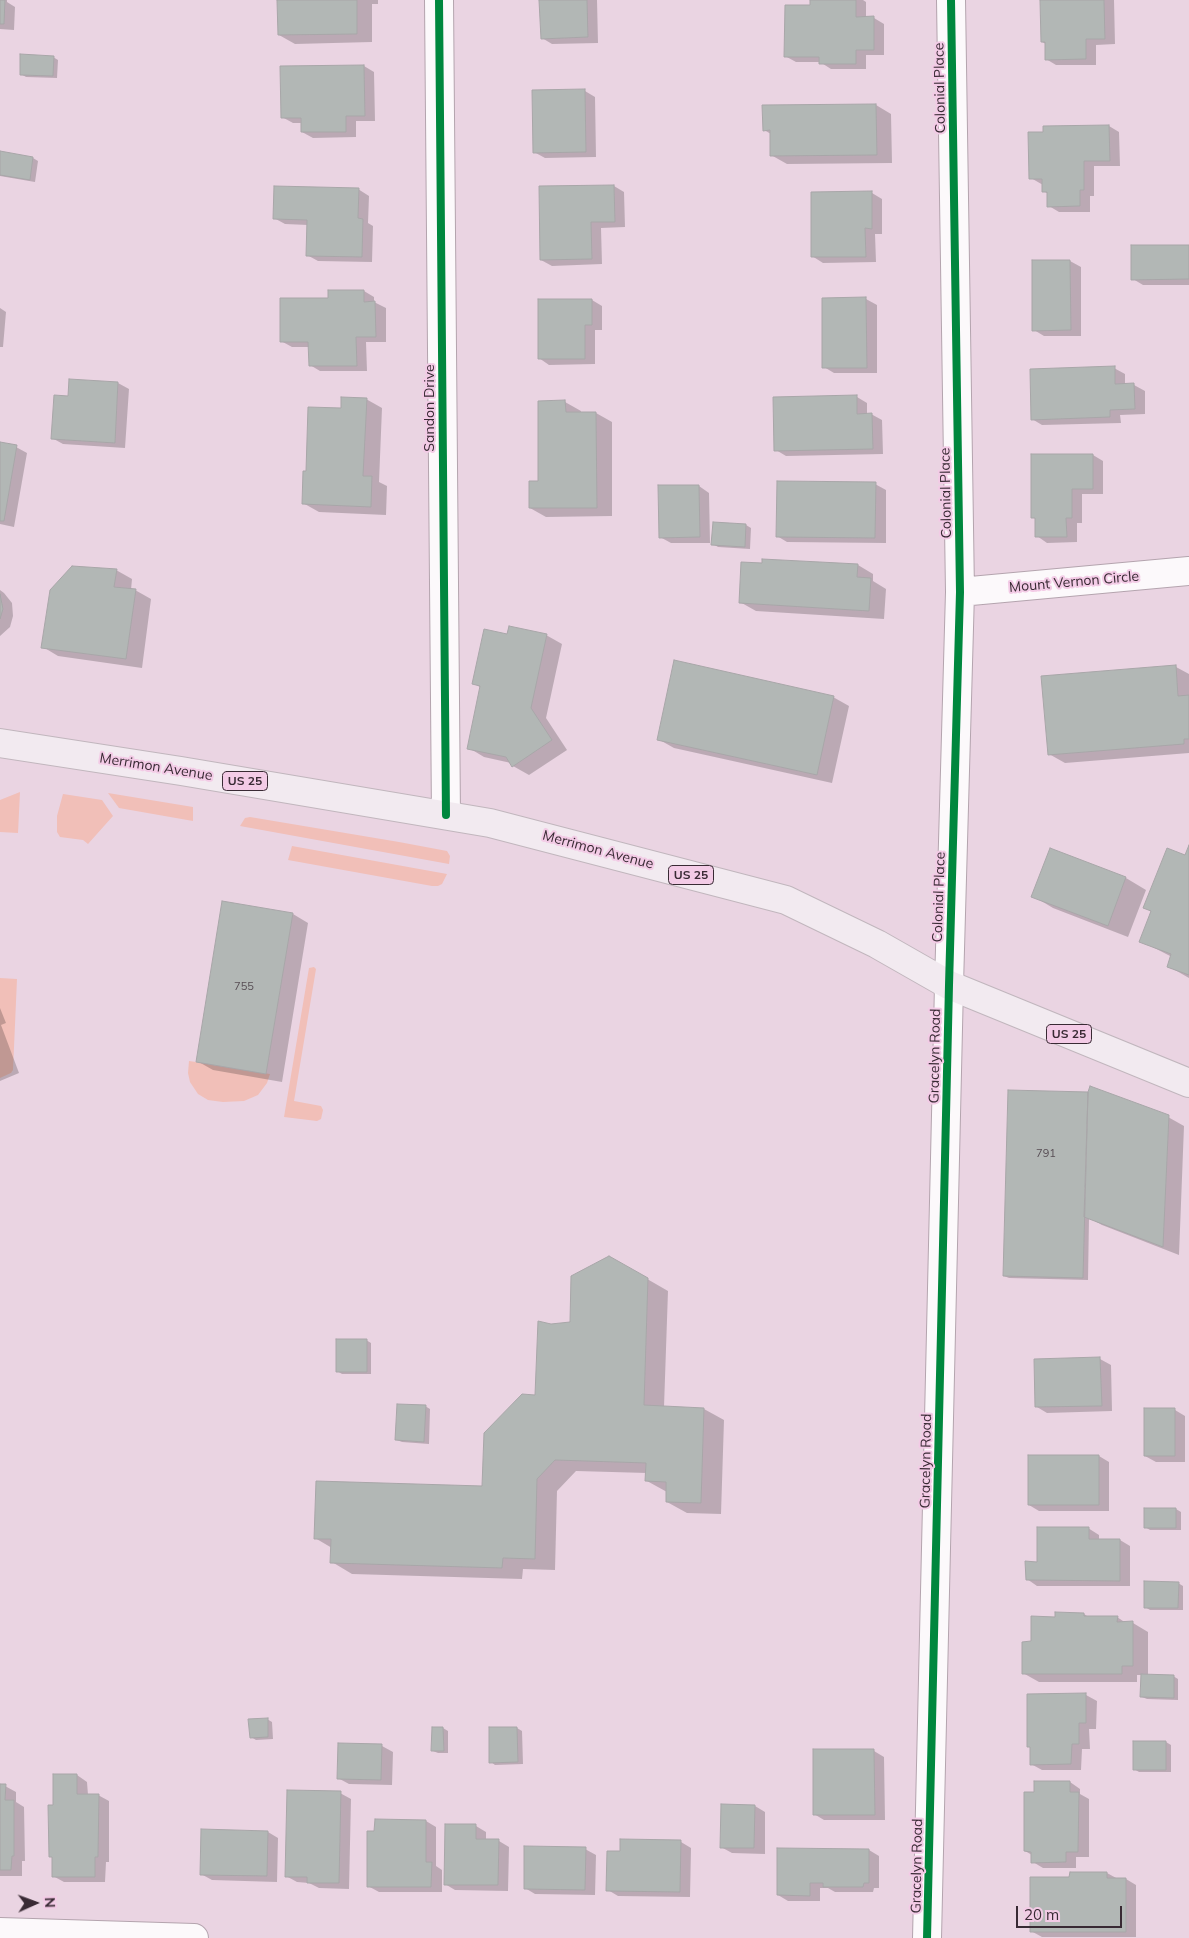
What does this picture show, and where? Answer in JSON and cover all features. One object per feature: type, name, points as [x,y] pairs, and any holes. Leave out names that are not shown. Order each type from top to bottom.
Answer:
[{"type":"main road","name":"Merrimon Avenue","points":[[0,743],[171,769],[490,822],[786,900],[877,944],[949,985],[1189,1083]]},
{"type":"street","name":"Sandon Drive","points":[[439,0],[446,815]]},
{"type":"street","name":"Colonial Place","points":[[949,985],[960,592],[951,0]]},
{"type":"street","name":"Mount Vernon Circle","points":[[960,592],[1189,571]]},
{"type":"street","name":"Gracelyn Road","points":[[927,1938],[949,985]]},
{"type":"street","points":[[0,1932],[194,1938]]},
{"type":"shaded area","points":[[20,792],[18,833],[0,832],[0,800]]},
{"type":"shaded area","points":[[108,793],[193,807],[193,821],[119,808]]},
{"type":"shaded area","points":[[63,794],[102,800],[113,816],[88,844],[83,840],[60,837],[57,832],[57,816]]},
{"type":"shaded area","points":[[250,817],[447,851],[450,856],[449,864],[240,826],[245,818]]},
{"type":"shaded area","points":[[292,846],[447,874],[442,884],[432,886],[288,860]]},
{"type":"shaded area","points":[[314,967],[316,969],[294,1101],[321,1106],[323,1110],[321,1119],[317,1121],[284,1117],[309,968]]},
{"type":"shaded area","points":[[0,978],[17,979],[13,1070],[11,1073],[0,1078]]},
{"type":"shaded area","points":[[189,1061],[270,1074],[267,1083],[258,1095],[244,1101],[223,1102],[208,1100],[198,1094],[190,1082],[188,1073]]},
{"type":"building","points":[[0,0],[5,0],[4,24],[0,24]]},
{"type":"building","points":[[277,0],[357,0],[357,34],[278,35]]},
{"type":"building","points":[[539,0],[587,0],[588,37],[541,39]]},
{"type":"building","points":[[810,0],[856,0],[856,17],[874,16],[874,50],[856,50],[856,64],[819,64],[819,57],[784,57],[785,5],[810,5]]},
{"type":"building","points":[[1040,0],[1104,0],[1105,39],[1086,39],[1086,59],[1045,60],[1045,42],[1041,42]]},
{"type":"building","points":[[20,54],[54,56],[53,76],[20,75]]},
{"type":"building","points":[[364,65],[365,116],[346,116],[346,132],[301,132],[301,118],[281,118],[280,66]]},
{"type":"building","points":[[585,89],[586,152],[533,153],[532,90]]},
{"type":"building","points":[[876,104],[877,155],[770,156],[770,130],[763,131],[762,105]]},
{"type":"building","points":[[1109,125],[1110,161],[1084,161],[1084,190],[1080,190],[1080,206],[1047,207],[1047,192],[1042,192],[1042,179],[1029,179],[1028,132],[1043,132],[1043,126]]},
{"type":"building","points":[[0,151],[33,157],[30,180],[0,175]]},
{"type":"building","points":[[614,185],[615,222],[591,222],[592,259],[540,260],[539,186]]},
{"type":"building","points":[[274,186],[359,188],[358,218],[363,219],[362,257],[306,256],[307,220],[273,219]]},
{"type":"building","points":[[872,191],[872,229],[865,228],[866,257],[811,257],[811,192]]},
{"type":"building","points":[[1131,245],[1189,245],[1189,279],[1131,280]]},
{"type":"building","points":[[1032,260],[1070,260],[1071,330],[1032,331]]},
{"type":"building","points":[[328,290],[364,290],[364,302],[375,301],[376,337],[356,337],[357,366],[309,366],[308,342],[280,342],[280,298],[328,298]]},
{"type":"building","points":[[866,297],[867,368],[822,368],[822,298]]},
{"type":"building","points":[[538,299],[592,299],[592,325],[585,325],[585,359],[538,359]]},
{"type":"building","points":[[1115,366],[1115,384],[1134,383],[1135,409],[1110,410],[1110,417],[1031,420],[1030,369]]},
{"type":"building","points":[[69,379],[118,382],[115,443],[51,439],[54,395],[68,396]]},
{"type":"building","points":[[857,395],[857,414],[872,413],[873,449],[774,451],[773,397]]},
{"type":"building","points":[[341,397],[367,398],[363,476],[372,476],[371,507],[302,504],[303,471],[306,471],[308,407],[341,408]]},
{"type":"building","points":[[565,400],[566,412],[596,412],[597,508],[529,508],[529,481],[538,481],[538,401]]},
{"type":"building","points":[[0,442],[17,445],[4,521],[0,521]]},
{"type":"building","points":[[1031,454],[1093,454],[1093,489],[1072,489],[1072,518],[1066,518],[1067,537],[1035,537],[1035,518],[1031,518]]},
{"type":"building","points":[[777,481],[876,482],[875,538],[776,537]]},
{"type":"building","points":[[658,485],[699,485],[700,537],[659,538]]},
{"type":"building","points":[[713,522],[746,524],[745,547],[711,545]]},
{"type":"building","points":[[762,559],[858,564],[857,577],[871,578],[869,611],[739,603],[741,562],[762,563]]},
{"type":"building","points":[[72,566],[117,569],[114,587],[136,589],[126,659],[41,648],[50,590]]},
{"type":"building","points":[[0,594],[3,609],[0,619]]},
{"type":"building","points":[[509,626],[547,634],[531,708],[552,740],[512,767],[506,757],[467,749],[480,686],[472,684],[484,629],[507,634]]},
{"type":"building","points":[[674,660],[834,696],[817,775],[657,740]]},
{"type":"building","points":[[1176,665],[1178,696],[1189,695],[1189,739],[1184,739],[1184,744],[1048,755],[1041,676]]},
{"type":"building","points":[[1189,845],[1189,975],[1167,967],[1171,954],[1139,942],[1151,911],[1143,908],[1167,848],[1185,855]]},
{"type":"building","points":[[1050,848],[1126,877],[1108,926],[1031,897]]},
{"type":"building","points":[[222,901],[293,913],[266,1074],[196,1062]]},
{"type":"building","points":[[1090,1086],[1169,1115],[1163,1247],[1084,1217],[1088,1092]]},
{"type":"building","points":[[1008,1090],[1088,1092],[1083,1278],[1003,1276]]},
{"type":"building","points":[[609,1256],[648,1278],[644,1405],[704,1408],[701,1503],[666,1502],[666,1482],[645,1481],[646,1463],[555,1460],[537,1479],[535,1559],[503,1558],[502,1568],[330,1563],[331,1539],[314,1539],[316,1481],[482,1486],[484,1433],[522,1394],[535,1395],[538,1321],[551,1324],[570,1322],[571,1276]]},
{"type":"building","points":[[336,1339],[367,1339],[367,1372],[336,1372]]},
{"type":"building","points":[[1100,1357],[1102,1406],[1035,1407],[1034,1359]]},
{"type":"building","points":[[397,1404],[426,1405],[424,1442],[395,1440]]},
{"type":"building","points":[[1144,1408],[1175,1408],[1175,1456],[1144,1456]]},
{"type":"building","points":[[1028,1455],[1099,1455],[1099,1505],[1028,1505]]},
{"type":"building","points":[[1144,1508],[1176,1508],[1176,1528],[1144,1528]]},
{"type":"building","points":[[1037,1527],[1089,1527],[1089,1539],[1120,1539],[1120,1581],[1026,1580],[1025,1561],[1037,1562]]},
{"type":"building","points":[[1144,1581],[1179,1582],[1178,1608],[1144,1608]]},
{"type":"building","points":[[1055,1612],[1084,1613],[1084,1616],[1118,1616],[1117,1622],[1133,1621],[1133,1666],[1122,1666],[1122,1674],[1022,1674],[1022,1642],[1031,1641],[1031,1616],[1055,1617]]},
{"type":"building","points":[[1141,1674],[1174,1675],[1174,1698],[1140,1697]]},
{"type":"building","points":[[1086,1693],[1086,1723],[1079,1723],[1079,1744],[1072,1744],[1071,1764],[1030,1765],[1030,1747],[1027,1747],[1027,1694]]},
{"type":"building","points":[[268,1718],[268,1737],[250,1738],[248,1719]]},
{"type":"building","points":[[432,1727],[443,1727],[444,1751],[431,1751]]},
{"type":"building","points":[[489,1727],[517,1727],[518,1762],[489,1763]]},
{"type":"building","points":[[1133,1741],[1166,1741],[1166,1770],[1133,1770]]},
{"type":"building","points":[[338,1743],[382,1744],[381,1780],[337,1779]]},
{"type":"building","points":[[813,1749],[874,1749],[875,1815],[813,1815]]},
{"type":"building","points":[[53,1774],[77,1774],[77,1794],[99,1794],[98,1857],[95,1857],[95,1877],[52,1877],[52,1857],[49,1857],[48,1805],[53,1805]]},
{"type":"building","points":[[1034,1781],[1070,1781],[1070,1792],[1079,1792],[1078,1852],[1066,1852],[1066,1862],[1031,1863],[1031,1852],[1024,1851],[1024,1792],[1034,1792]]},
{"type":"building","points":[[0,1784],[6,1784],[5,1800],[14,1800],[14,1856],[12,1856],[11,1870],[0,1870]]},
{"type":"building","points":[[287,1790],[341,1791],[339,1883],[307,1883],[307,1877],[285,1877]]},
{"type":"building","points":[[721,1804],[755,1805],[754,1848],[720,1848]]},
{"type":"building","points":[[375,1819],[426,1820],[426,1862],[432,1862],[431,1887],[367,1887],[367,1831],[374,1831]]},
{"type":"building","points":[[445,1824],[476,1824],[476,1839],[499,1839],[498,1885],[444,1885]]},
{"type":"building","points":[[201,1829],[268,1831],[267,1876],[200,1875]]},
{"type":"building","points":[[620,1839],[681,1840],[680,1892],[606,1891],[607,1851],[620,1851]]},
{"type":"building","points":[[524,1846],[586,1847],[585,1890],[524,1889]]},
{"type":"building","points":[[777,1848],[869,1849],[869,1883],[864,1883],[863,1887],[823,1887],[823,1883],[810,1883],[810,1896],[777,1895]]},
{"type":"building","points":[[1070,1872],[1107,1872],[1107,1878],[1126,1878],[1126,1932],[1030,1932],[1030,1877],[1069,1877]]},
{"type":"cycle path","points":[[439,0],[446,815]]},
{"type":"cycle path","points":[[927,1938],[960,592],[951,0]]}]
